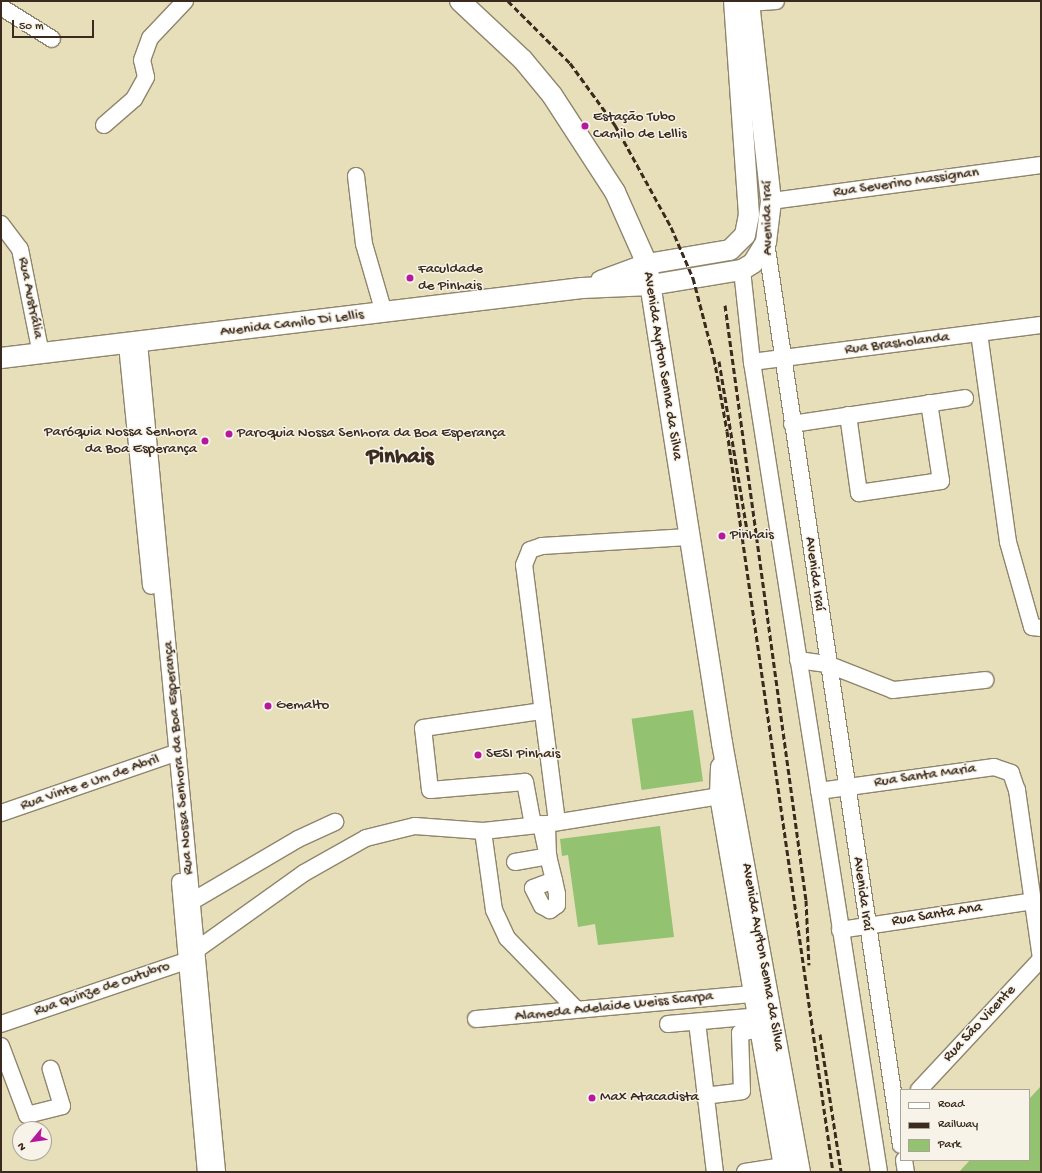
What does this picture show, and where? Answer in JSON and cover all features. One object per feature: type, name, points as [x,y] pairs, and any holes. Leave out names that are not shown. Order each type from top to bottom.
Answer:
[{"type":"main road","name":"Avenida Ayrton Senna da Silva","points":[[460,1],[523,60],[552,95],[615,192],[647,264],[688,537],[789,1170]]},
{"type":"main road","name":"Avenida Iraí","points":[[744,2],[770,201],[766,242]]},
{"type":"main road","name":"Avenida Iraí","points":[[730,250],[745,235],[749,215],[744,2]]},
{"type":"main road","points":[[742,270],[753,263],[766,242]]},
{"type":"main road","name":"Avenida Camilo Di Lellis","points":[[582,288],[647,264],[730,250]]},
{"type":"main road","name":"Avenida Camilo Di Lellis","points":[[1,358],[133,344],[582,288],[651,285],[742,270]]},
{"type":"main road","name":"Avenida Ayrton Senna da Silva","points":[[722,743],[720,796],[752,994],[765,1022]]},
{"type":"street","points":[[104,125],[134,99],[146,77],[142,60],[150,38],[185,1]]},
{"type":"street","points":[[744,2],[776,1]]},
{"type":"street","points":[[1,7],[52,39]]},
{"type":"street","name":"Rua Severino Massignan","points":[[770,201],[1041,165]]},
{"type":"street","points":[[356,176],[364,244],[384,313]]},
{"type":"street","name":"Rua Austrália","points":[[1,224],[20,248],[41,354]]},
{"type":"street","name":"Avenida Iraí","points":[[766,242],[827,664],[848,787],[867,926],[898,1110],[900,1133]]},
{"type":"street","name":"Avenida Iraí","points":[[742,270],[752,362],[879,1172]]},
{"type":"street","name":"Rua Brasholanda","points":[[752,362],[1041,325]]},
{"type":"street","points":[[979,333],[1008,542],[1032,627],[1041,628]]},
{"type":"street","name":"Rua Nossa Senhora da Boa Esperança","points":[[133,344],[187,905],[186,961],[206,1172]]},
{"type":"street","points":[[792,424],[965,398]]},
{"type":"street","points":[[848,415],[859,493],[941,481],[929,403]]},
{"type":"street","points":[[554,880],[548,856],[544,824],[543,711],[524,565],[530,550],[542,546],[688,537]]},
{"type":"street","points":[[798,660],[827,664],[893,690],[985,680]]},
{"type":"street","points":[[543,711],[423,728],[430,790],[525,782],[544,824]]},
{"type":"street","name":"Rua Vinte e Um de Abril","points":[[1,813],[173,754]]},
{"type":"street","name":"Rua Santa Maria","points":[[819,791],[994,767],[1011,773],[1017,790],[1034,901]]},
{"type":"street","name":"Rua Quinze de Outubro","points":[[1,1024],[186,961],[199,948],[322,861],[366,838],[415,826],[483,831],[544,824],[720,796]]},
{"type":"street","points":[[187,905],[298,839],[335,822]]},
{"type":"street","points":[[483,831],[494,910],[507,938],[576,1009]]},
{"type":"street","points":[[515,862],[548,856]]},
{"type":"street","points":[[1034,901],[1041,959]]},
{"type":"street","name":"Rua Santa Ana","points":[[840,930],[1034,901]]},
{"type":"street","name":"Rua Nossa Senhora da Boa Esperança","points":[[187,905],[199,948],[217,1172]]},
{"type":"street","name":"Rua São Vicente","points":[[920,1089],[1041,959]]},
{"type":"street","name":"Alameda Adelaide Weiss Scarpa","points":[[476,1019],[752,994]]},
{"type":"street","points":[[668,1024],[697,1022],[765,1022]]},
{"type":"street","points":[[697,1022],[704,1096],[715,1172]]},
{"type":"street","points":[[704,1096],[742,1091],[738,1036],[742,1031],[765,1022]]},
{"type":"street","points":[[1,1046],[27,1115],[62,1106],[51,1069]]},
{"type":"street","points":[[871,1116],[898,1110]]},
{"type":"street","points":[[904,1161],[906,1172]]},
{"type":"street","points":[[745,1172],[789,1170]]},
{"type":"green space","points":[[693,710],[703,781],[642,790],[632,719]]},
{"type":"green space","points":[[660,826],[674,937],[598,945],[595,924],[578,927],[568,855],[562,856],[560,839]]},
{"type":"green space","points":[[1041,1086],[1041,1172],[959,1172],[969,1161],[1030,1161],[1030,1098]]},
{"type":"railway","points":[[508,1],[570,63],[615,125],[671,227],[693,278],[714,358],[727,431],[833,1172]]},
{"type":"railway","points":[[725,305],[806,900],[809,965]]},
{"type":"railway","points":[[719,361],[747,531]]},
{"type":"railway","points":[[820,1034],[841,1172]]},
{"type":"place","name":"Estação Tubo Camilo de Lellis","points":[[585,126]]},
{"type":"place","name":"Faculdade de Pinhais","points":[[410,278]]},
{"type":"place","name":"Paroquia Nossa Senhora da Boa Esperança","points":[[229,434]]},
{"type":"place","name":"Paróquia Nossa Senhora da Boa Esperança","points":[[205,441]]},
{"type":"place","name":"Pinhais","points":[[722,536]]},
{"type":"place","name":"Gemalto","points":[[268,706]]},
{"type":"place","name":"SESI Pinhais","points":[[478,755]]},
{"type":"place","name":"Max Atacadista","points":[[592,1098]]},
{"type":"district","name":"Pinhais","points":[[400,458]]}]
